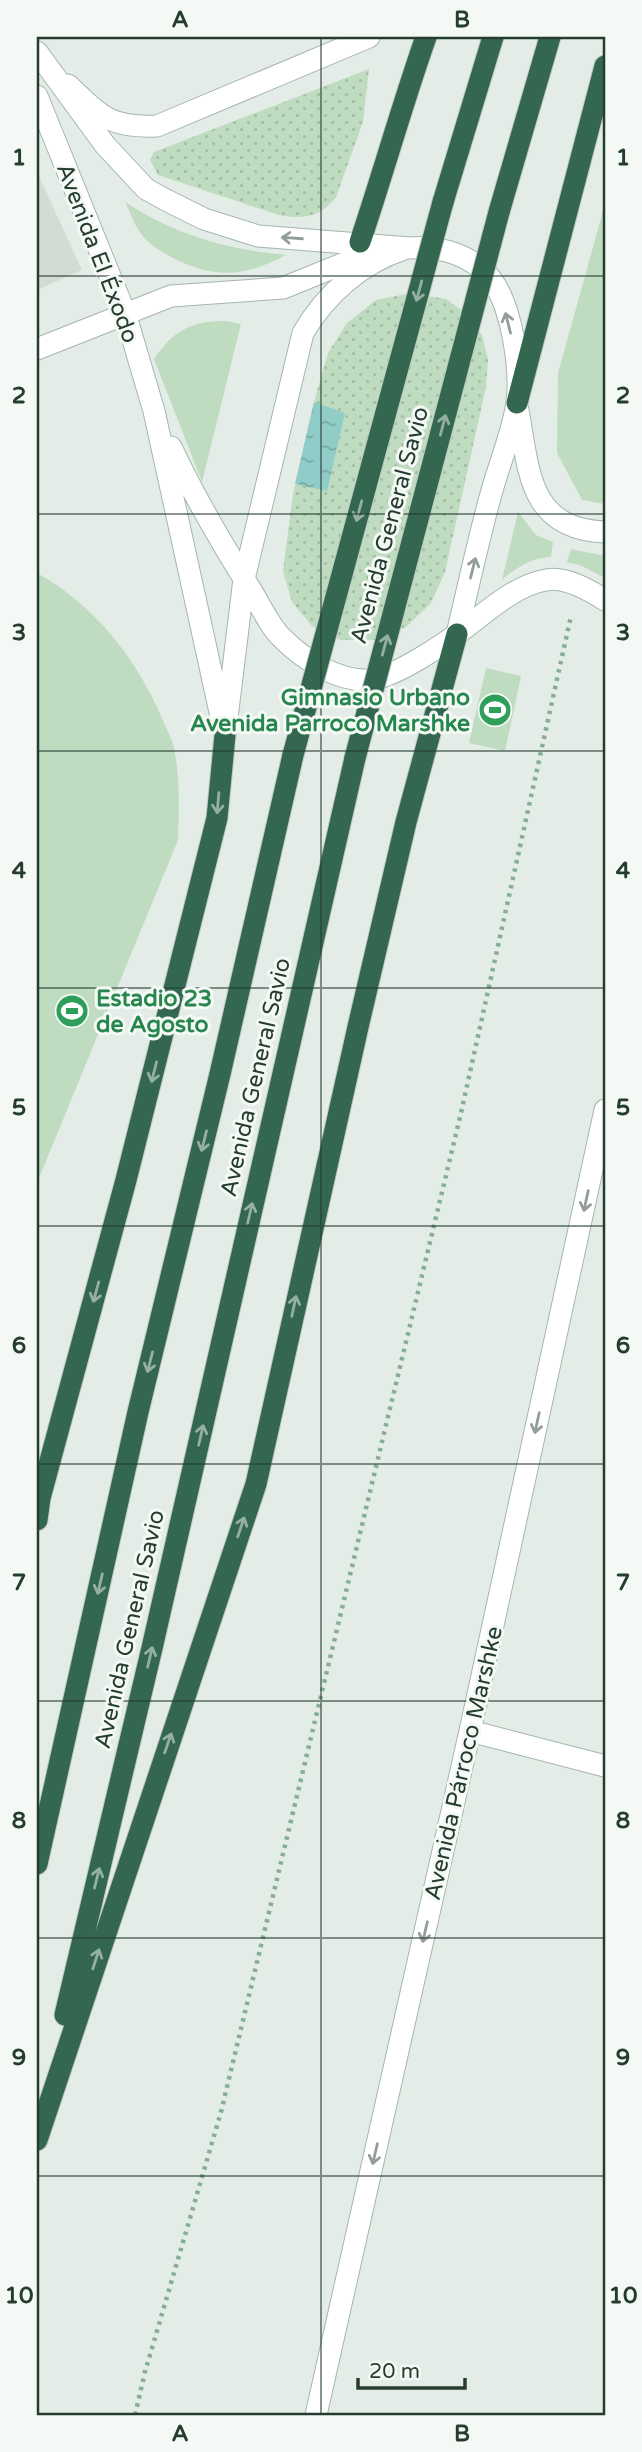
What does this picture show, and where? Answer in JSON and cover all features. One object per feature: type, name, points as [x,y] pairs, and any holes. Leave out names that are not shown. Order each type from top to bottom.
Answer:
[{"type":"highway","points":[[356,251],[426,37]]},
{"type":"highway","name":"Avenida General Savio","points":[[37,1864],[138,1412],[220,1074],[293,755],[443,202],[493,37]]},
{"type":"highway","name":"Avenida General Savio","points":[[37,2137],[152,1648],[355,758],[496,225],[550,37]]},
{"type":"highway","points":[[517,403],[605,66]]},
{"type":"highway","points":[[37,2137],[256,1484],[406,822],[457,634]]},
{"type":"highway","points":[[37,1520],[38,1500],[130,1167],[217,818],[225,736]]},
{"type":"main road","points":[[41,58],[95,111],[114,124],[133,127],[157,126],[369,37]]},
{"type":"main road","name":"Avenida El Éxodo","points":[[41,58],[105,145],[146,189],[204,219],[258,236],[356,251],[426,246],[451,252],[472,262],[491,278],[505,308],[517,365],[517,403]]},
{"type":"main road","name":"Avenida El Éxodo","points":[[37,96],[125,313],[154,411],[225,736]]},
{"type":"main road","points":[[225,736],[244,579],[303,333],[313,316],[335,291],[376,261],[410,248]]},
{"type":"main road","points":[[335,291],[356,251]]},
{"type":"main road","points":[[37,349],[171,296],[282,288],[356,251]]},
{"type":"main road","points":[[517,403],[532,484],[541,500],[554,516],[573,527],[605,532]]},
{"type":"main road","points":[[457,634],[490,497],[517,403]]},
{"type":"main road","name":"Avenida El Éxodo","points":[[154,411],[185,477],[244,579],[282,638],[309,659],[341,676],[367,680],[384,677],[457,634],[506,597],[545,580],[577,585],[605,600]]},
{"type":"main road","name":"Avenida Párroco Marshke","points":[[316,2415],[470,1731],[605,1110]]},
{"type":"main road","points":[[470,1731],[605,1766]]},
{"type":"path","points":[[135,2415],[230,2071],[461,1113],[571,616]]},
{"type":"shaded area","points":[[37,172],[82,270],[37,290]]},
{"type":"green space","points":[[369,69],[363,122],[336,197],[318,213],[304,217],[279,215],[158,175],[150,160],[154,152]]},
{"type":"green space","points":[[125,202],[163,223],[202,239],[264,253],[286,255],[257,268],[230,273],[188,265],[164,253],[146,239],[137,228]]},
{"type":"green space","points":[[605,204],[605,504],[582,500],[557,453],[558,373]]},
{"type":"green space","points":[[411,293],[446,299],[467,314],[482,335],[488,360],[486,387],[445,572],[431,603],[406,627],[374,640],[341,640],[312,626],[292,602],[283,571],[293,494],[328,353],[347,323],[376,300]]},
{"type":"green space","points":[[226,321],[241,324],[202,482],[154,359],[176,334],[184,329],[203,323]]},
{"type":"green space","points":[[518,512],[536,535],[553,542],[551,557],[525,564],[502,580]]},
{"type":"green space","points":[[571,549],[605,556],[605,578],[582,566],[567,562]]},
{"type":"green space","name":"Estadio 23 de Agosto","points":[[37,573],[78,601],[96,618],[142,678],[173,745],[178,774],[179,807],[178,840],[37,1183]]},
{"type":"green space","name":"Gimnasio Urbano Avenida Parroco Marshke","points":[[486,668],[521,676],[505,751],[469,743]]},
{"type":"water","points":[[314,402],[345,413],[327,491],[295,484]]},
{"type":"place","name":"Gimnasio Urbano Avenida Parroco Marshke","points":[[495,710]]},
{"type":"place","name":"Estadio 23 de Agosto","points":[[72,1011]]}]
